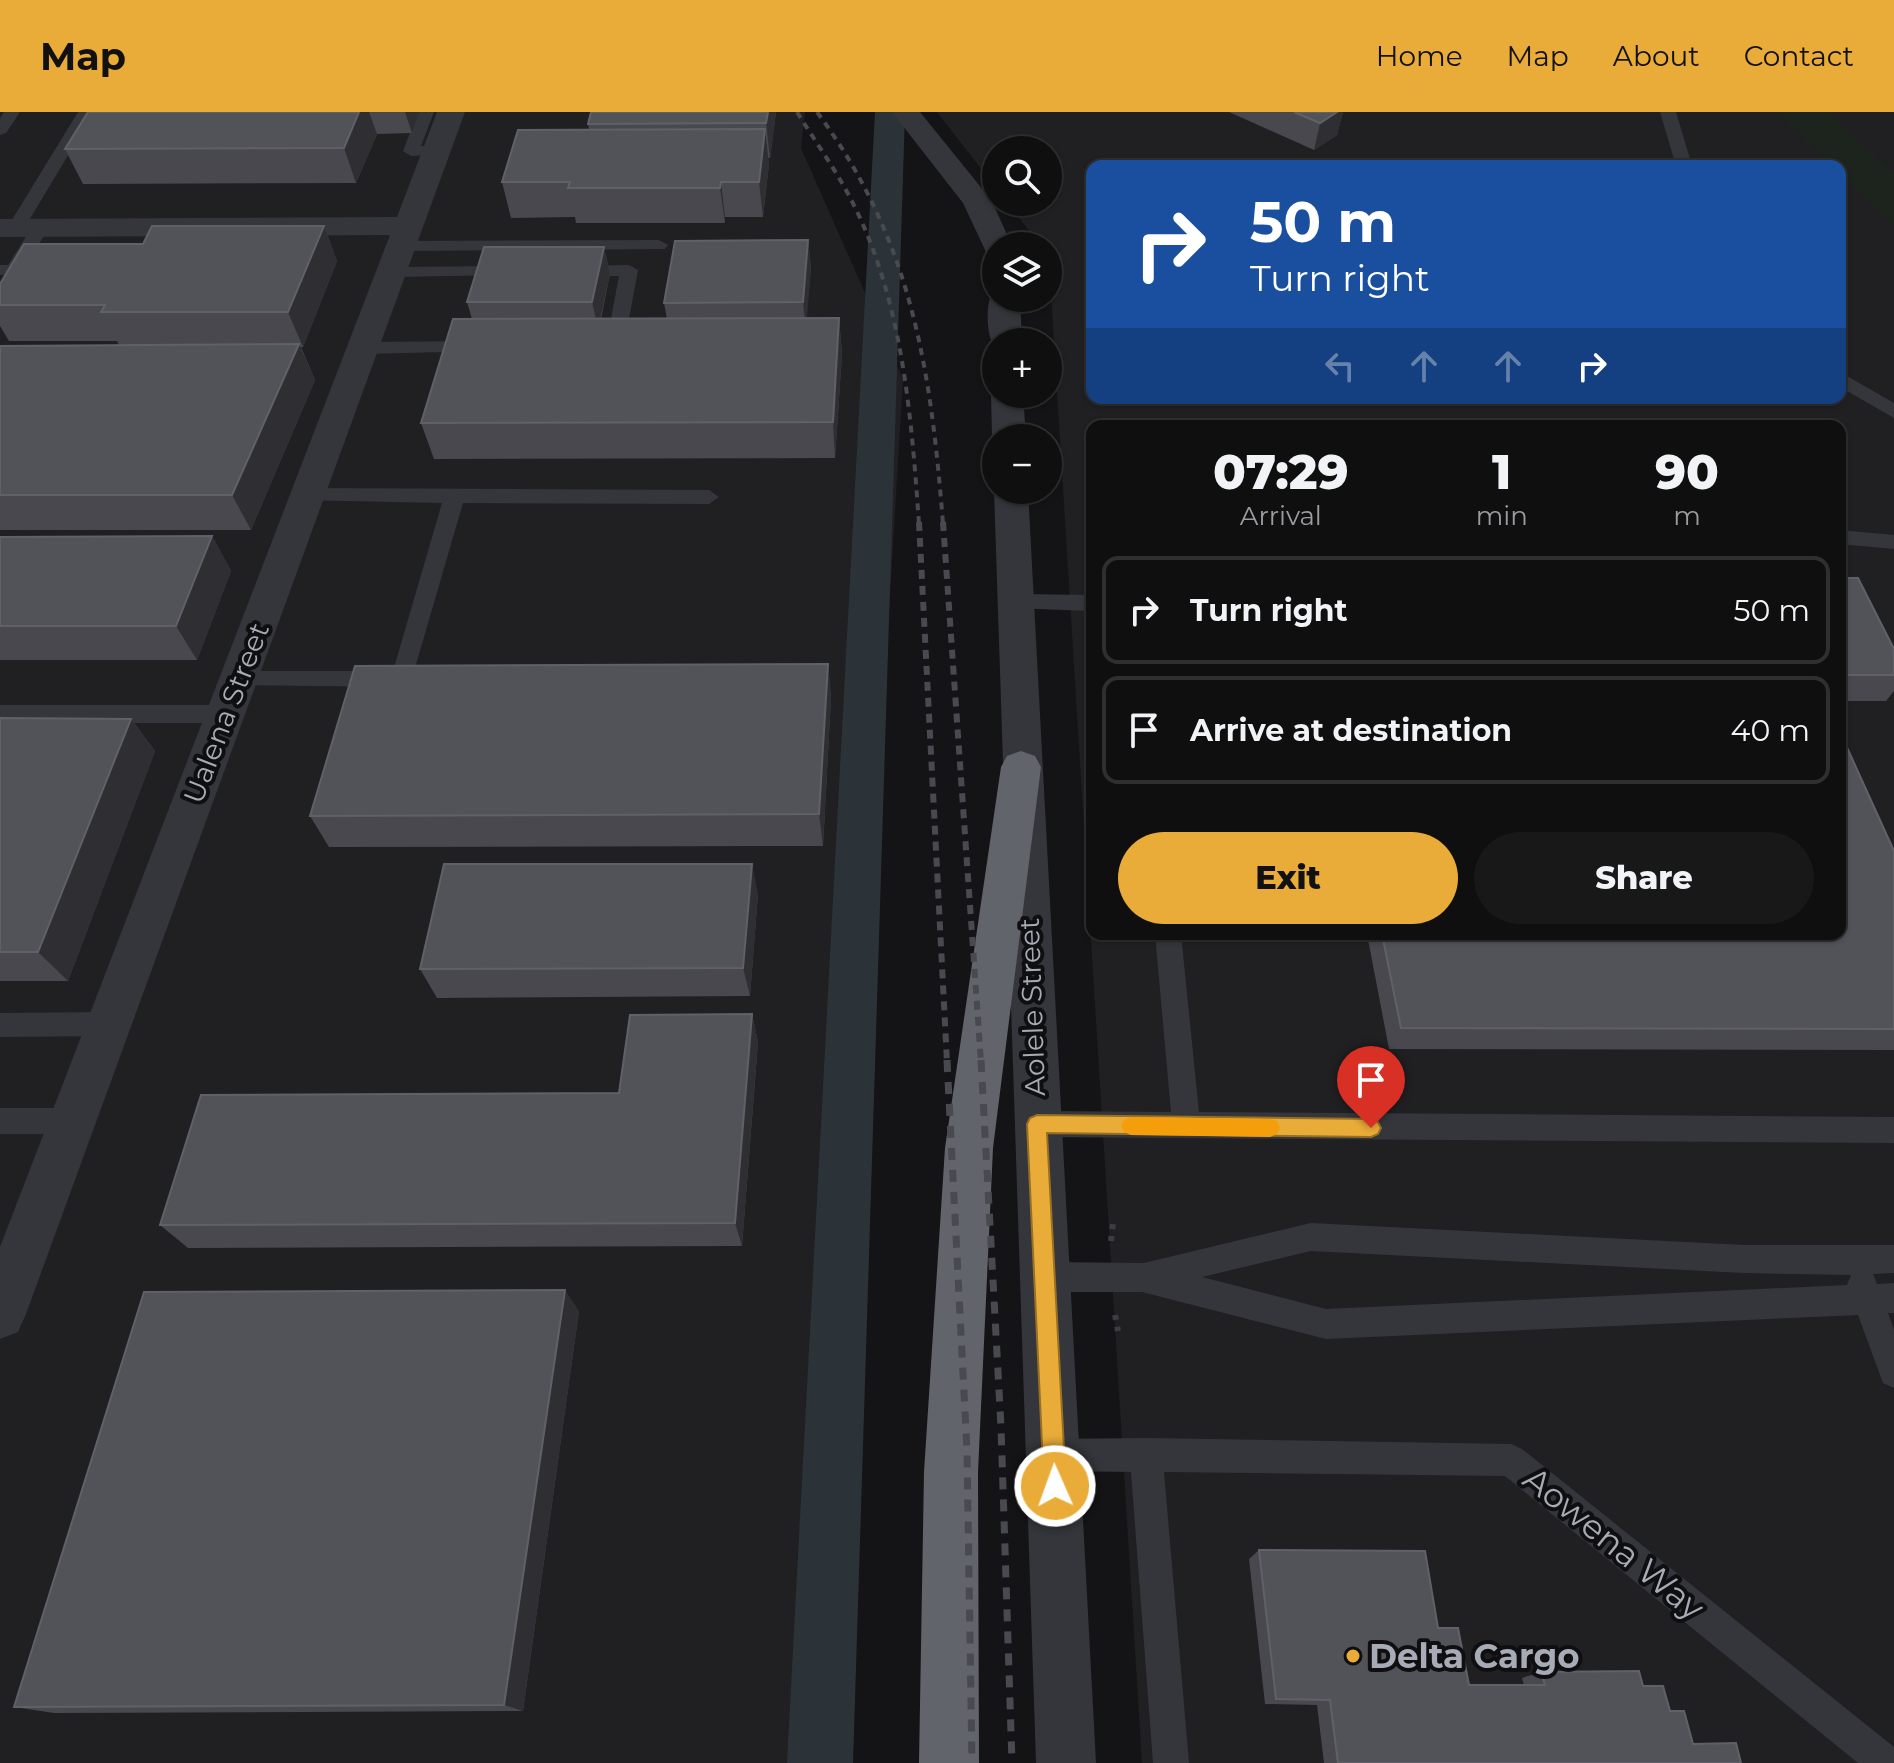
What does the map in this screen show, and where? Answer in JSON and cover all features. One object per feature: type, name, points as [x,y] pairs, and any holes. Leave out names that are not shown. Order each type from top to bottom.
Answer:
[{"type":"highway","points":[[949,1763],[951,1472],[969,1148],[1021,767]]},
{"type":"street","name":"Ualena Street","points":[[0,1314],[451,112]]},
{"type":"street","points":[[906,112],[977,201],[991,232]]},
{"type":"street","points":[[19,228],[400,248]]},
{"type":"street","name":"Aolele Street","points":[[1012,504],[1066,1763]]},
{"type":"lane","points":[[0,130],[12,112]]},
{"type":"lane","points":[[0,270],[14,270],[19,228],[86,112]]},
{"type":"lane","points":[[426,112],[411,151],[437,150]]},
{"type":"lane","points":[[1668,112],[1682,160]]},
{"type":"lane","points":[[400,248],[659,245]]},
{"type":"lane","points":[[400,248],[523,271]]},
{"type":"lane","points":[[553,271],[629,270],[615,346],[584,346]]},
{"type":"lane","points":[[363,348],[506,347]]},
{"type":"lane","points":[[1846,382],[1894,412]]},
{"type":"lane","points":[[307,495],[709,497]]},
{"type":"lane","points":[[0,714],[402,679],[455,495]]},
{"type":"lane","points":[[1846,538],[1894,542]]},
{"type":"lane","points":[[1015,602],[1086,603]]},
{"type":"lane","points":[[1169,940],[1186,1127]]},
{"type":"lane","points":[[0,1025],[109,1024]]},
{"type":"lane","points":[[0,1121],[73,1121]]},
{"type":"lane","points":[[1037,1124],[1894,1130]]},
{"type":"lane","points":[[1046,1277],[1142,1277],[1311,1237],[1854,1261],[1894,1259]]},
{"type":"lane","points":[[1854,1261],[1880,1297],[1894,1372]]},
{"type":"lane","points":[[1142,1277],[1326,1324],[1880,1297]]},
{"type":"lane","points":[[1146,1454],[1171,1763]]},
{"type":"lane","name":"Aowena Way","points":[[1054,1455],[1511,1460],[1886,1763]]},
{"type":"path","points":[[1115,1321],[1118,1331]]},
{"type":"shaded area","points":[[0,112],[805,112],[801,148],[903,379],[820,1763],[0,1763]]},
{"type":"shaded area","points":[[937,112],[1894,112],[1894,1763],[1142,1763],[1091,940],[1846,940],[1846,420],[1086,420],[1086,859],[1062,472],[1062,424],[1059,424],[1058,408],[1062,408],[1062,328],[1053,328],[1052,312],[1062,312],[1062,232],[1030,232],[1018,216],[1062,216],[1062,136],[982,136],[982,170]]},
{"type":"shaded area","points":[[1776,112],[1828,112],[1894,173],[1894,225],[1846,179],[1846,160],[1827,160]]},
{"type":"building","points":[[88,112],[359,112],[344,148],[65,149]]},
{"type":"building","points":[[591,112],[768,112],[766,123],[588,124]]},
{"type":"building","points":[[1294,112],[1337,112],[1320,123]]},
{"type":"building","points":[[765,129],[759,182],[721,182],[720,188],[568,188],[570,182],[502,182],[518,130]]},
{"type":"building","points":[[152,226],[324,226],[288,312],[101,312],[105,305],[0,305],[0,284],[24,244],[143,244]]},
{"type":"building","points":[[808,240],[803,302],[664,303],[675,241]]},
{"type":"building","points":[[484,247],[604,247],[592,302],[467,302]]},
{"type":"building","points":[[839,318],[833,422],[421,423],[453,319]]},
{"type":"building","points":[[299,344],[232,495],[0,495],[0,346]]},
{"type":"building","points":[[212,536],[176,626],[0,626],[0,537]]},
{"type":"building","points":[[1846,578],[1858,578],[1894,649],[1894,675],[1846,675]]},
{"type":"building","points":[[828,664],[819,814],[310,816],[355,666]]},
{"type":"building","points":[[0,718],[131,719],[38,952],[0,952]]},
{"type":"building","points":[[1846,745],[1894,851],[1894,1029],[1401,1028],[1383,940],[1846,940]]},
{"type":"building","points":[[444,864],[752,864],[743,968],[420,969]]},
{"type":"building","points":[[752,1014],[735,1223],[160,1225],[201,1095],[619,1093],[630,1015]]},
{"type":"building","points":[[565,1290],[504,1705],[14,1707],[144,1292]]},
{"type":"building","name":"Delta Cargo","points":[[1259,1550],[1425,1551],[1438,1628],[1458,1628],[1469,1685],[1545,1685],[1541,1672],[1639,1671],[1643,1686],[1663,1686],[1670,1711],[1684,1711],[1693,1744],[1736,1743],[1741,1763],[1338,1763],[1330,1700],[1276,1699]]},
{"type":"waterway","points":[[820,1763],[890,112]]},
{"type":"railway","points":[[797,112],[846,190],[880,269],[892,311],[907,396],[919,524]]},
{"type":"railway","points":[[817,112],[849,160],[875,209],[911,308],[932,413],[943,524]]},
{"type":"railway","points":[[919,522],[947,1062]]},
{"type":"railway","points":[[943,522],[981,1062]]},
{"type":"railway","points":[[947,1060],[967,1451],[972,1763]]},
{"type":"railway","points":[[981,1060],[1001,1427],[1012,1763]]},
{"type":"slow traffic","points":[[1131,1126],[1270,1128]]},
{"type":"place","name":"Delta Cargo","points":[[1353,1656]]},
{"type":"route","points":[[1055,1486],[1037,1124],[1371,1128]]}]
